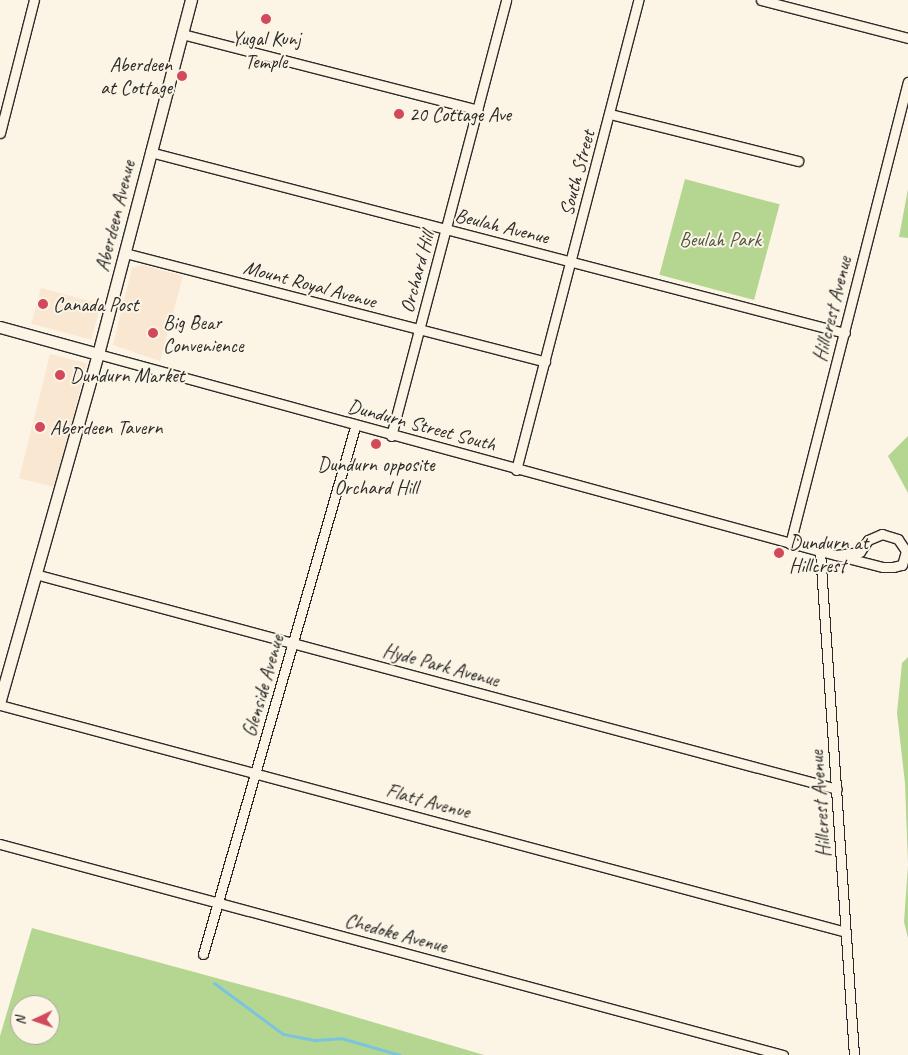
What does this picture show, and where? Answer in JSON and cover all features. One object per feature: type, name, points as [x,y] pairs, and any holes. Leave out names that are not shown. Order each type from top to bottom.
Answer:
[{"type":"main road","name":"Aberdeen Avenue","points":[[0,700],[98,354],[191,0]]},
{"type":"main road","name":"Dundurn Street South","points":[[0,327],[98,354]]},
{"type":"street","points":[[0,133],[34,0]]},
{"type":"street","name":"Orchard Hill","points":[[391,436],[447,230],[506,0]]},
{"type":"street","name":"South Street","points":[[516,470],[572,262],[638,0]]},
{"type":"street","points":[[761,0],[908,38]]},
{"type":"street","points":[[182,34],[477,110]]},
{"type":"street","name":"Hillcrest Avenue","points":[[790,544],[908,82]]},
{"type":"street","points":[[610,114],[798,161]]},
{"type":"street","name":"Beulah Avenue","points":[[150,152],[845,333]]},
{"type":"street","name":"Mount Royal Avenue","points":[[125,253],[545,362]]},
{"type":"street","name":"Dundurn Street South","points":[[98,354],[355,427],[790,544],[836,555],[893,567],[902,565],[906,551],[898,539],[882,534],[875,535],[860,552],[836,555]]},
{"type":"street","name":"Glenside Avenue","points":[[202,954],[294,643],[355,427]]},
{"type":"street","name":"Hillcrest Avenue","points":[[820,551],[854,1055]]},
{"type":"street","name":"Hyde Park Avenue","points":[[35,574],[837,789]]},
{"type":"street","name":"Flatt Avenue","points":[[0,704],[846,932]]},
{"type":"street","name":"Chedoke Avenue","points":[[0,844],[783,1055]]},
{"type":"shaded area","points":[[142,265],[183,276],[160,361],[113,345],[132,268]]},
{"type":"shaded area","points":[[41,288],[101,304],[91,340],[31,324]]},
{"type":"shaded area","points":[[50,354],[87,363],[56,487],[19,478]]},
{"type":"green space","name":"Beulah Park","points":[[685,179],[780,204],[754,300],[659,275]]},
{"type":"green space","points":[[908,189],[908,238],[899,237]]},
{"type":"green space","points":[[908,436],[908,493],[888,456]]},
{"type":"green space","points":[[908,657],[908,865],[905,783],[897,713],[902,663]]},
{"type":"green space","points":[[908,865],[908,938],[904,922]]},
{"type":"green space","points":[[32,928],[305,1002],[484,1055],[0,1055],[0,1036],[10,1002],[10,1045],[60,1045],[60,995],[12,995]]},
{"type":"waterway","points":[[214,983],[283,1034],[315,1040],[341,1038],[400,1055]]},
{"type":"place","name":"Yugal Kunj Temple","points":[[266,19]]},
{"type":"place","name":"Aberdeen at Cottage","points":[[182,76]]},
{"type":"place","name":"20 Cottage Ave","points":[[399,114]]},
{"type":"place","name":"Canada Post","points":[[43,304]]},
{"type":"place","name":"Big Bear Convenience","points":[[153,333]]},
{"type":"place","name":"Dundurn Market","points":[[60,375]]},
{"type":"place","name":"Aberdeen Tavern","points":[[40,427]]},
{"type":"place","name":"Dundurn opposite Orchard Hill","points":[[376,444]]},
{"type":"place","name":"Dundurn at Hillcrest","points":[[779,553]]}]
